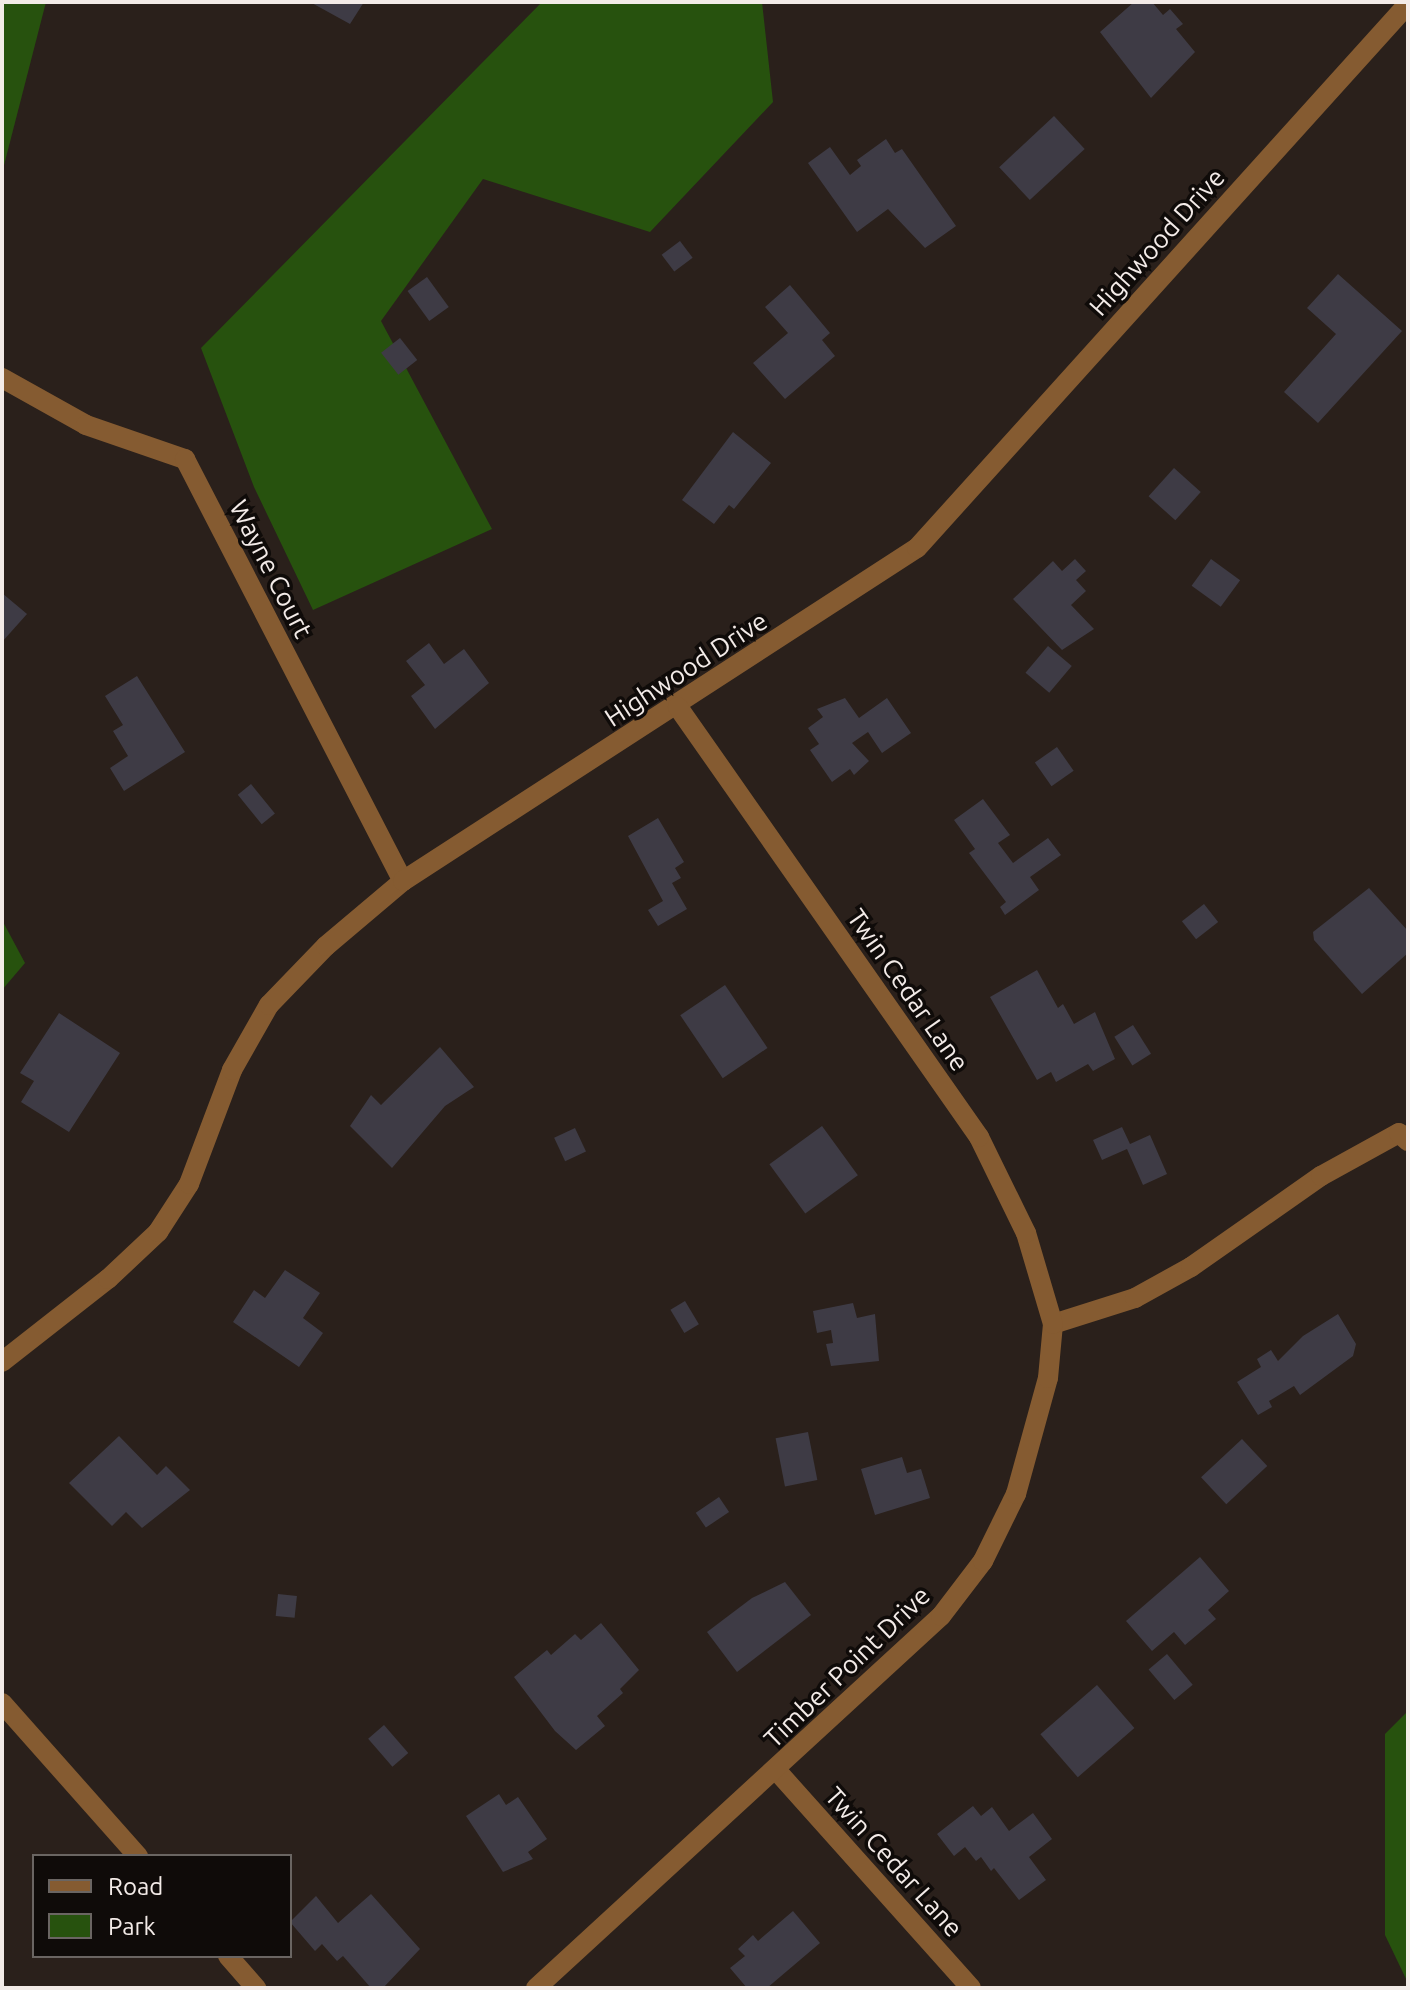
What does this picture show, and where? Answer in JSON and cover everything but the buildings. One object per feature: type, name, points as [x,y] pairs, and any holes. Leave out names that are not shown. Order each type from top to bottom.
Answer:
[{"type":"street","name":"Highwood Drive","points":[[2,1362],[158,1232],[189,1184],[232,1070],[269,1005],[326,946],[403,881],[678,707],[917,548],[1408,4]]},
{"type":"street","name":"Wayne Court","points":[[2,378],[86,425],[185,459],[403,881]]},
{"type":"street","name":"Twin Cedar Lane","points":[[678,707],[979,1137],[1026,1233],[1053,1324]]},
{"type":"street","points":[[1053,1324],[1135,1298],[1191,1267],[1321,1176],[1399,1133],[1408,1141]]},
{"type":"street","name":"Timber Point Drive","points":[[536,1988],[777,1771],[941,1616],[983,1561],[1016,1494],[1048,1378],[1053,1324]]},
{"type":"street","points":[[2,1703],[136,1854]]},
{"type":"street","name":"Twin Cedar Lane","points":[[777,1771],[971,1988]]},
{"type":"street","points":[[230,1958],[256,1988]]},
{"type":"green space","points":[[2,2],[46,2],[2,173]]},
{"type":"green space","points":[[542,2],[762,2],[773,102],[650,232],[483,179],[381,321],[492,529],[313,610],[254,487],[201,348]]},
{"type":"green space","points":[[2,920],[25,963],[2,990]]},
{"type":"green space","points":[[1408,1711],[1408,1983],[1385,1935],[1385,1734]]}]
